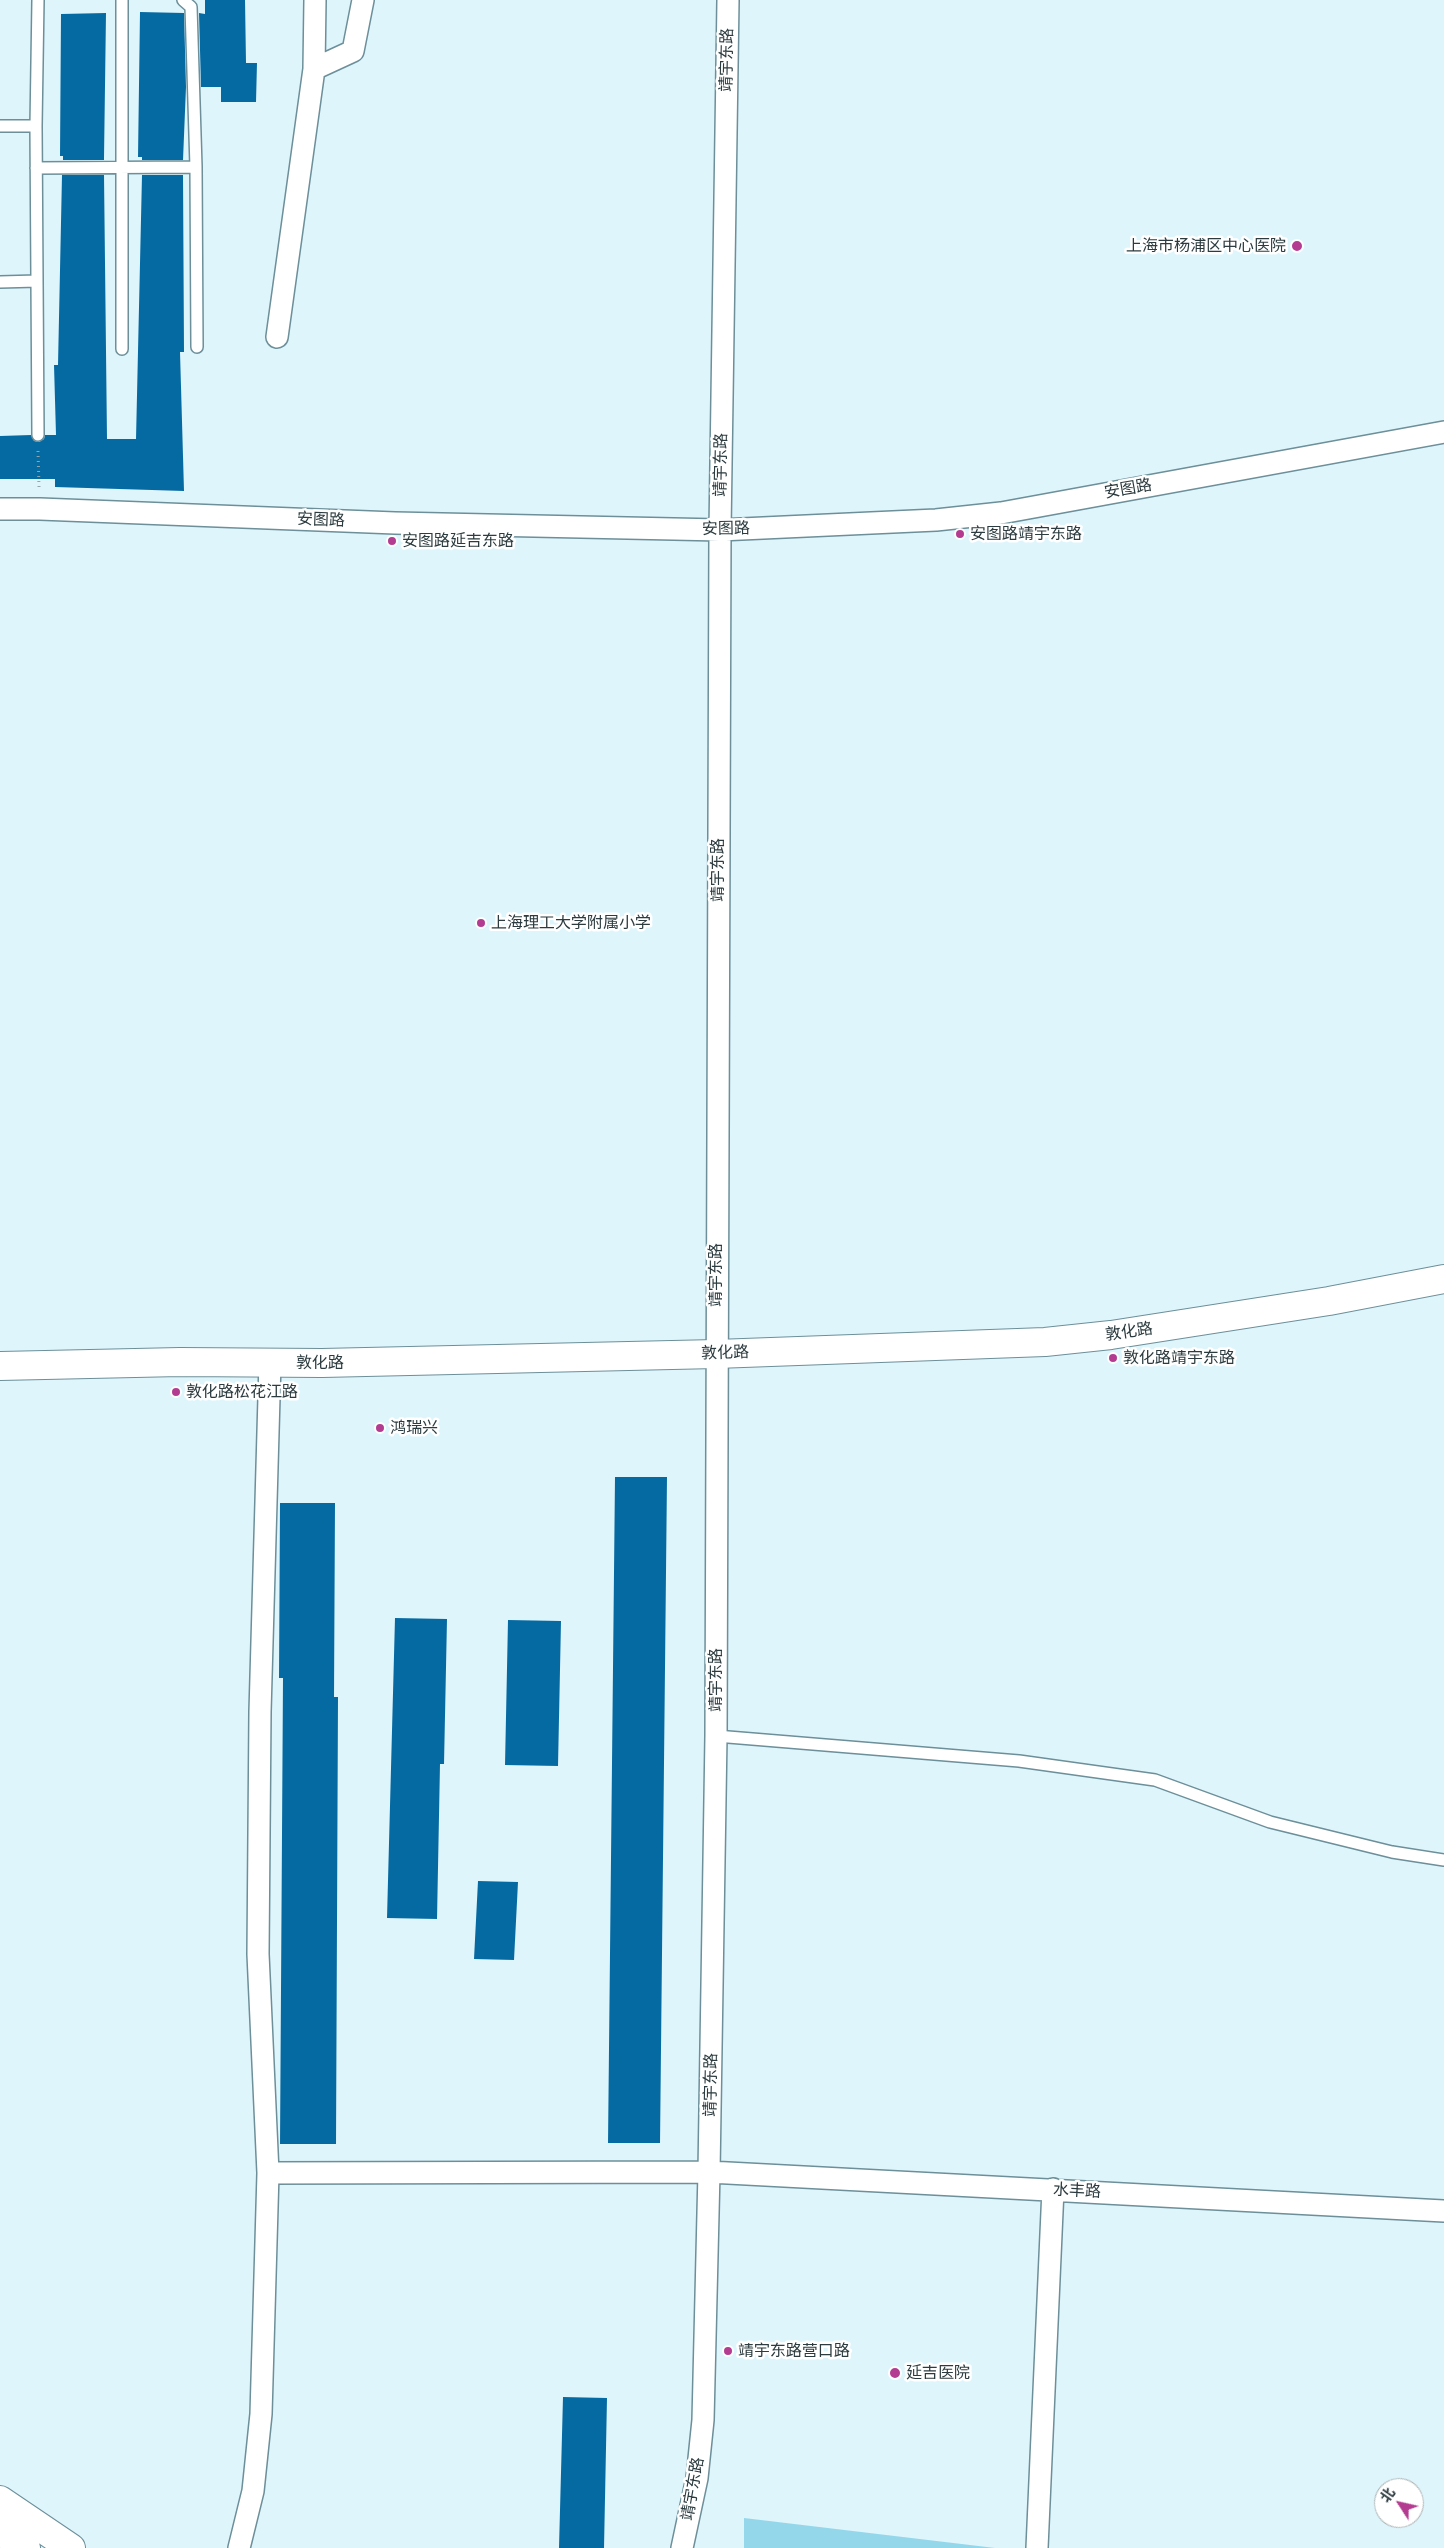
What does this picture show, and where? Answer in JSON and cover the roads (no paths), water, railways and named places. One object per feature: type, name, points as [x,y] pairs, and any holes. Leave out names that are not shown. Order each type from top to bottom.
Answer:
[{"type":"street","points":[[277,337],[314,69],[315,0]]},
{"type":"street","points":[[314,69],[352,51],[363,0]]},
{"type":"street","name":"靖宇东路","points":[[682,2548],[697,2478],[703,2420],[709,2172],[716,1736],[720,530],[728,0]]},
{"type":"street","name":"安图路","points":[[0,509],[395,523],[720,530],[936,520],[1001,513],[1444,432]]},
{"type":"street","name":"敦化路","points":[[0,1366],[716,1354],[1045,1342],[1111,1335],[1329,1301],[1444,1279]]},
{"type":"street","points":[[239,2548],[253,2491],[261,2414],[268,2174],[258,1944],[260,1712],[270,1362]]},
{"type":"street","name":"水丰路","points":[[268,2174],[709,2172],[1444,2211]]},
{"type":"street","points":[[1037,2548],[1053,2189]]},
{"type":"street","points":[[0,2500],[71,2548]]},
{"type":"street","points":[[0,2530],[26,2548]]},
{"type":"lane","points":[[38,0],[36,126],[38,435]]},
{"type":"lane","points":[[122,0],[122,349]]},
{"type":"lane","points":[[183,0],[191,7],[196,167],[197,347]]},
{"type":"lane","points":[[0,126],[36,126]]},
{"type":"lane","points":[[36,168],[196,167]]},
{"type":"lane","points":[[0,282],[37,281]]},
{"type":"lane","points":[[716,1736],[1020,1761],[1155,1780],[1270,1822],[1392,1852],[1444,1860]]},
{"type":"place","name":"上海市杨浦区中心医院","points":[[1297,246]]},
{"type":"place","name":"安图路靖宇东路","points":[[960,534]]},
{"type":"place","name":"安图路延吉东路","points":[[392,541]]},
{"type":"place","name":"上海理工大学附属小学","points":[[481,923]]},
{"type":"place","name":"敦化路靖宇东路","points":[[1113,1358]]},
{"type":"place","name":"敦化路松花江路","points":[[176,1392]]},
{"type":"place","name":"鸿瑞兴","points":[[380,1428]]},
{"type":"place","name":"靖宇东路营口路","points":[[728,2351]]},
{"type":"place","name":"延吉医院","points":[[895,2373]]}]
